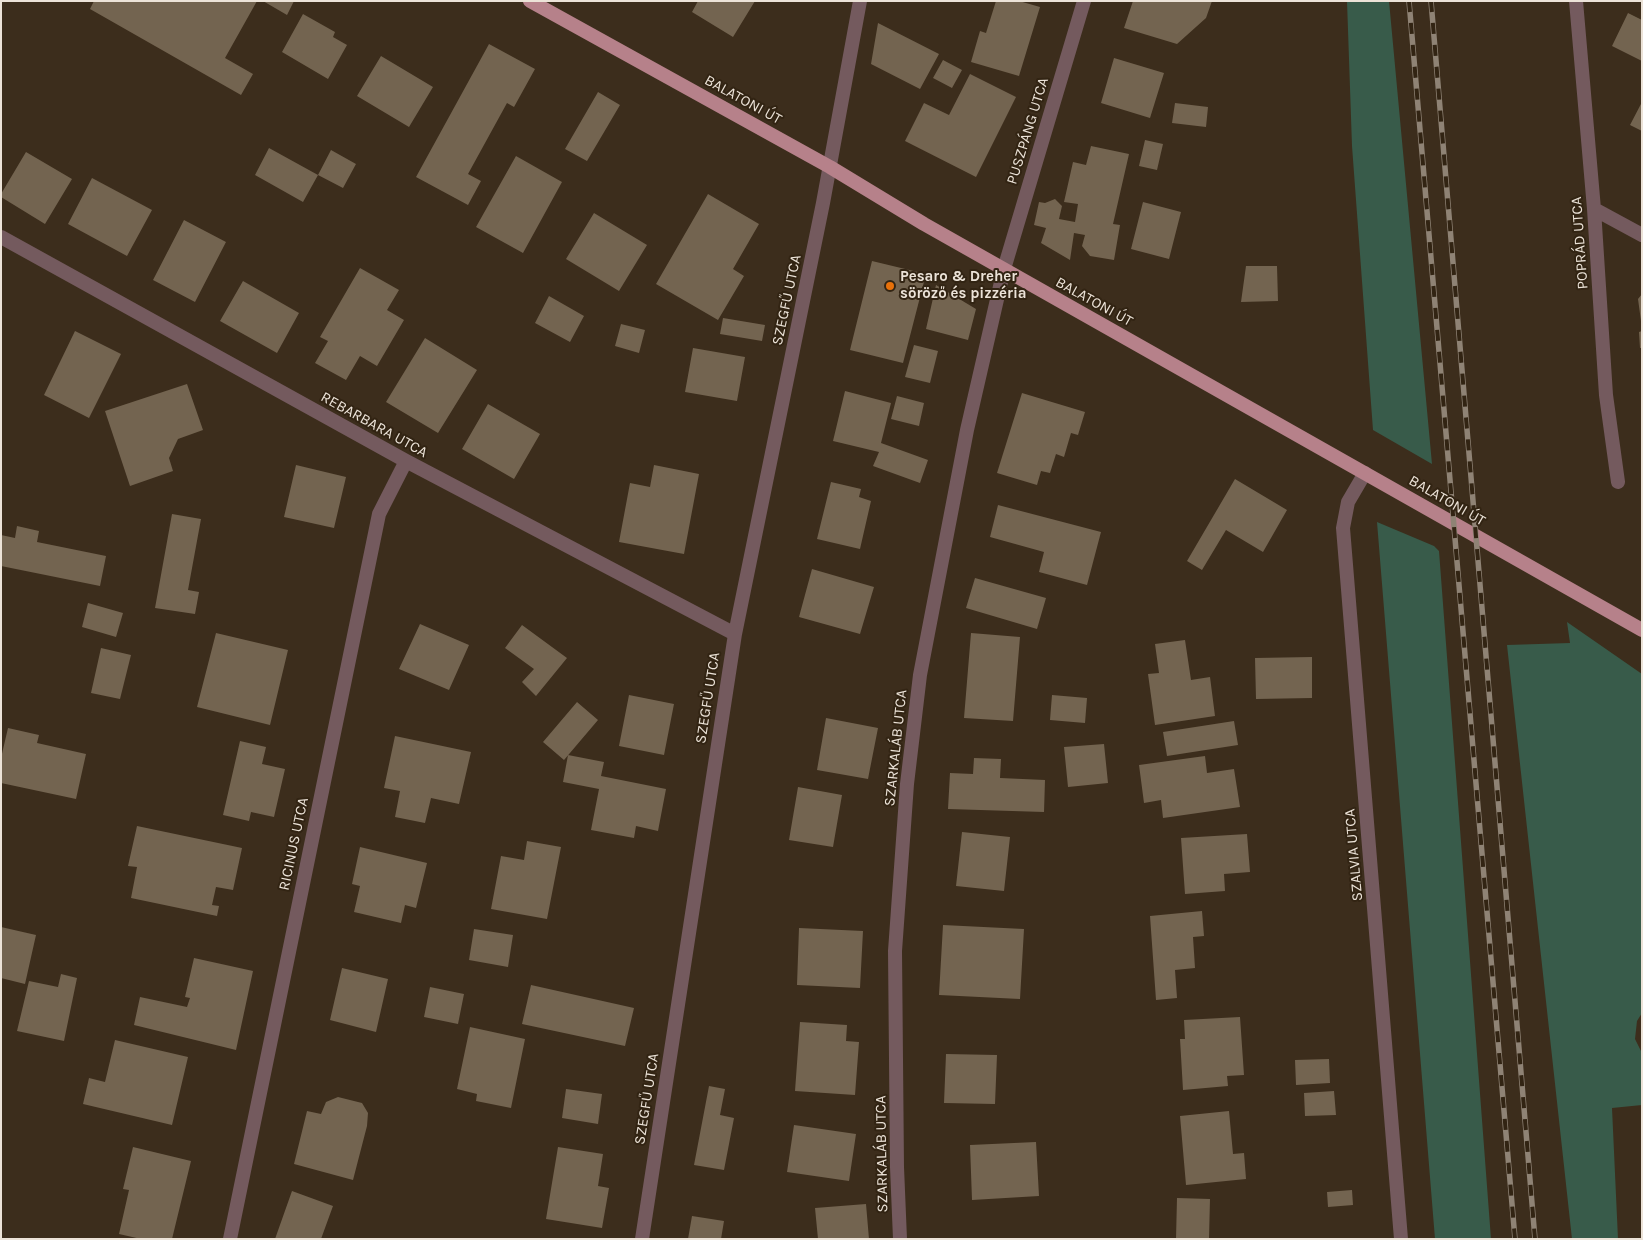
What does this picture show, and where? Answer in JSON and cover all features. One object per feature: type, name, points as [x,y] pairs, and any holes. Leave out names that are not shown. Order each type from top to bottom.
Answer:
[{"type":"main road","name":"BALATONI ÚT","points":[[530,1],[830,167],[1004,269],[1642,630]]},
{"type":"street","name":"SZEGFŰ UTCA","points":[[642,1239],[735,634],[830,167],[860,1]]},
{"type":"street","name":"PUSZPÁNG UTCA","points":[[1004,269],[1084,1]]},
{"type":"street","name":"POPRÁD UTCA","points":[[1576,1],[1594,209],[1606,395],[1618,482]]},
{"type":"street","points":[[1594,209],[1642,235]]},
{"type":"street","points":[[1,253],[3,238]]},
{"type":"street","name":"REBARBARA UTCA","points":[[3,238],[406,461],[735,634]]},
{"type":"street","name":"SZARKALÁB UTCA","points":[[900,1239],[897,1167],[895,952],[907,784],[920,675],[967,430],[1004,269]]},
{"type":"street","name":"RICINUS UTCA","points":[[230,1239],[379,514],[406,461]]},
{"type":"street","name":"SZALVIA UTCA","points":[[1364,473],[1348,502],[1344,528],[1401,1239]]},
{"type":"green space","points":[[1347,1],[1389,1],[1432,464],[1373,430],[1352,146]]},
{"type":"green space","points":[[1377,522],[1434,546],[1439,551],[1491,1239],[1435,1239]]},
{"type":"green space","points":[[1567,622],[1642,674],[1642,1013],[1637,1021],[1635,1039],[1642,1053],[1642,1105],[1612,1108],[1618,1239],[1572,1239],[1507,645],[1570,643]]},
{"type":"building","points":[[94,1],[257,1],[225,58],[253,74],[241,95],[90,9]]},
{"type":"building","points":[[263,1],[294,1],[287,15]]},
{"type":"building","points":[[698,1],[755,1],[733,37],[692,12]]},
{"type":"building","points":[[996,1],[1019,1],[1040,7],[1019,76],[971,62],[980,31],[986,33]]},
{"type":"building","points":[[1133,1],[1212,1],[1206,18],[1177,44],[1124,28]]},
{"type":"building","points":[[1628,13],[1642,20],[1642,61],[1612,46]]},
{"type":"building","points":[[303,14],[335,32],[333,37],[347,45],[328,79],[282,52]]},
{"type":"building","points":[[878,23],[939,54],[920,89],[871,64]]},
{"type":"building","points":[[489,44],[535,69],[514,107],[507,103],[468,174],[481,181],[468,205],[416,177]]},
{"type":"building","points":[[381,56],[433,87],[409,127],[357,96]]},
{"type":"building","points":[[1114,58],[1164,73],[1150,118],[1101,103]]},
{"type":"building","points":[[943,60],[962,70],[952,88],[933,78]]},
{"type":"building","points":[[970,74],[1016,97],[976,177],[905,141],[924,103],[949,115]]},
{"type":"building","points":[[598,92],[620,105],[587,161],[565,149]]},
{"type":"building","points":[[1642,102],[1642,131],[1630,125]]},
{"type":"building","points":[[1175,103],[1208,107],[1206,127],[1172,123]]},
{"type":"building","points":[[1145,140],[1163,144],[1157,170],[1139,166]]},
{"type":"building","points":[[1091,146],[1129,154],[1113,224],[1120,225],[1114,260],[1090,256],[1082,246],[1085,235],[1074,233],[1070,260],[1041,243],[1046,228],[1034,225],[1039,202],[1045,203],[1055,199],[1062,206],[1059,219],[1075,222],[1078,204],[1064,202],[1073,162],[1086,165]]},
{"type":"building","points":[[269,148],[318,175],[303,202],[255,175]]},
{"type":"building","points":[[331,150],[356,164],[343,188],[318,175]]},
{"type":"building","points":[[26,152],[72,179],[45,224],[1,197]]},
{"type":"building","points":[[516,156],[562,182],[523,253],[476,227]]},
{"type":"building","points":[[92,178],[152,210],[127,256],[68,224]]},
{"type":"building","points":[[708,194],[759,224],[733,269],[744,276],[718,320],[656,284]]},
{"type":"building","points":[[1143,202],[1181,212],[1169,259],[1131,249]]},
{"type":"building","points":[[594,213],[647,245],[619,291],[566,259]]},
{"type":"building","points":[[184,220],[226,242],[195,302],[153,280]]},
{"type":"building","points":[[872,261],[926,274],[903,363],[850,350]]},
{"type":"building","points":[[1246,266],[1277,266],[1278,301],[1241,302]]},
{"type":"building","points":[[360,268],[399,290],[387,310],[404,320],[377,366],[360,356],[346,380],[315,363],[328,341],[320,337]]},
{"type":"building","points":[[243,281],[299,313],[277,353],[220,321]]},
{"type":"building","points":[[936,285],[976,309],[968,340],[926,329]]},
{"type":"building","points":[[1642,294],[1642,321],[1641,321],[1638,299]]},
{"type":"building","points":[[549,296],[584,316],[570,342],[535,323]]},
{"type":"building","points":[[723,318],[765,325],[762,341],[720,334]]},
{"type":"building","points":[[621,324],[645,330],[639,353],[615,346]]},
{"type":"building","points":[[75,331],[121,354],[89,418],[44,395]]},
{"type":"building","points":[[1642,331],[1642,348],[1640,348],[1639,332]]},
{"type":"building","points":[[425,338],[477,370],[438,433],[386,402]]},
{"type":"building","points":[[914,345],[938,351],[930,383],[905,377]]},
{"type":"building","points":[[693,348],[745,357],[737,401],[685,392]]},
{"type":"building","points":[[187,384],[203,430],[178,439],[169,458],[173,471],[130,486],[105,411]]},
{"type":"building","points":[[845,391],[891,403],[881,443],[928,460],[920,483],[873,466],[879,452],[833,441]]},
{"type":"building","points":[[1022,393],[1085,412],[1078,435],[1071,433],[1064,457],[1056,454],[1050,473],[1041,471],[1037,485],[997,473]]},
{"type":"building","points":[[897,396],[924,403],[919,426],[891,419]]},
{"type":"building","points":[[488,404],[540,434],[514,479],[462,449]]},
{"type":"building","points":[[296,465],[346,477],[334,528],[284,517]]},
{"type":"building","points":[[654,465],[699,474],[684,554],[619,542],[630,483],[650,487]]},
{"type":"building","points":[[1235,479],[1287,510],[1263,552],[1226,530],[1202,570],[1187,561]]},
{"type":"building","points":[[831,482],[861,489],[859,497],[871,501],[860,549],[817,539]]},
{"type":"building","points":[[998,505],[1101,532],[1087,585],[1039,572],[1044,552],[990,537]]},
{"type":"building","points":[[172,514],[201,519],[188,590],[199,592],[195,614],[155,608]]},
{"type":"building","points":[[17,526],[39,531],[37,542],[106,556],[100,586],[1,566],[1,535],[15,538]]},
{"type":"building","points":[[812,569],[874,587],[860,634],[799,617]]},
{"type":"building","points":[[975,578],[1046,598],[1037,629],[966,608]]},
{"type":"building","points":[[88,603],[123,613],[116,637],[82,627]]},
{"type":"building","points":[[420,624],[469,645],[449,690],[399,669]]},
{"type":"building","points":[[522,625],[567,658],[536,696],[522,682],[534,669],[505,648]]},
{"type":"building","points":[[216,633],[288,650],[270,725],[197,707]]},
{"type":"building","points":[[971,633],[1020,637],[1013,721],[964,718]]},
{"type":"building","points":[[1185,640],[1191,680],[1210,677],[1215,716],[1155,725],[1148,674],[1159,673],[1155,644]]},
{"type":"building","points":[[101,648],[131,655],[120,699],[91,693]]},
{"type":"building","points":[[1312,657],[1312,698],[1256,699],[1255,658]]},
{"type":"building","points":[[629,695],[674,704],[664,755],[619,746]]},
{"type":"building","points":[[1052,695],[1087,698],[1085,723],[1050,720]]},
{"type":"building","points":[[577,702],[598,720],[564,760],[543,742]]},
{"type":"building","points":[[826,718],[878,728],[868,779],[817,770]]},
{"type":"building","points":[[1234,721],[1238,745],[1167,756],[1163,732]]},
{"type":"building","points":[[8,728],[39,735],[37,743],[86,754],[76,799],[1,783],[1,758]]},
{"type":"building","points":[[395,736],[471,752],[459,804],[431,798],[425,823],[395,817],[400,791],[384,788]]},
{"type":"building","points":[[240,741],[266,747],[262,764],[285,769],[274,817],[251,812],[249,821],[223,815]]},
{"type":"building","points":[[1104,744],[1108,783],[1068,787],[1064,747]]},
{"type":"building","points":[[568,755],[604,762],[601,776],[666,789],[658,831],[636,826],[634,838],[591,830],[599,789],[563,782]]},
{"type":"building","points":[[1205,756],[1207,773],[1234,769],[1240,807],[1163,818],[1161,800],[1144,803],[1139,765]]},
{"type":"building","points":[[974,758],[1001,759],[1000,778],[1045,780],[1044,812],[948,809],[950,773],[973,774]]},
{"type":"building","points":[[798,787],[842,795],[833,847],[789,840]]},
{"type":"building","points":[[137,826],[242,848],[233,890],[216,887],[212,905],[219,906],[217,916],[131,898],[137,867],[128,866]]},
{"type":"building","points":[[962,832],[1010,837],[1004,891],[956,886]]},
{"type":"building","points":[[1247,834],[1250,872],[1224,874],[1225,891],[1185,894],[1181,838]]},
{"type":"building","points":[[527,841],[561,847],[547,919],[491,909],[501,856],[524,860]]},
{"type":"building","points":[[360,847],[427,863],[416,908],[405,905],[401,923],[354,912],[360,886],[352,884]]},
{"type":"building","points":[[1202,911],[1204,936],[1193,937],[1195,968],[1175,970],[1177,998],[1156,1000],[1150,916]]},
{"type":"building","points":[[943,925],[1024,929],[1020,999],[939,995]]},
{"type":"building","points":[[1,927],[36,935],[25,984],[1,978]]},
{"type":"building","points":[[799,928],[863,931],[860,988],[797,985]]},
{"type":"building","points":[[474,929],[513,935],[508,967],[469,960]]},
{"type":"building","points":[[194,958],[253,971],[236,1050],[134,1025],[140,997],[187,1007],[190,998],[185,997]]},
{"type":"building","points":[[342,968],[388,979],[376,1032],[330,1020]]},
{"type":"building","points":[[61,974],[77,978],[64,1041],[17,1031],[29,981],[58,987]]},
{"type":"building","points":[[531,985],[634,1008],[625,1046],[522,1024]]},
{"type":"building","points":[[430,987],[464,994],[458,1024],[424,1017]]},
{"type":"building","points":[[1240,1017],[1244,1075],[1227,1076],[1228,1086],[1183,1090],[1180,1039],[1185,1039],[1184,1020]]},
{"type":"building","points":[[800,1022],[847,1025],[846,1041],[859,1042],[855,1095],[795,1091]]},
{"type":"building","points":[[470,1027],[525,1039],[511,1108],[476,1101],[477,1094],[457,1089]]},
{"type":"building","points":[[115,1040],[188,1057],[172,1125],[83,1104],[89,1078],[105,1082]]},
{"type":"building","points":[[946,1054],[997,1055],[995,1104],[944,1103]]},
{"type":"building","points":[[1329,1059],[1330,1083],[1296,1085],[1295,1060]]},
{"type":"building","points":[[709,1086],[725,1089],[720,1115],[734,1118],[724,1170],[694,1165]]},
{"type":"building","points":[[566,1089],[602,1094],[598,1124],[562,1118]]},
{"type":"building","points":[[1334,1091],[1336,1115],[1305,1116],[1304,1093]]},
{"type":"building","points":[[338,1097],[362,1103],[368,1113],[367,1126],[353,1180],[294,1164],[307,1111],[321,1114],[326,1102]]},
{"type":"building","points":[[1229,1111],[1233,1154],[1244,1153],[1246,1179],[1186,1185],[1180,1116]]},
{"type":"building","points":[[794,1125],[856,1134],[849,1181],[787,1172]]},
{"type":"building","points":[[1036,1142],[1039,1196],[972,1200],[970,1145]]},
{"type":"building","points":[[133,1147],[191,1161],[172,1239],[141,1239],[119,1234],[129,1190],[123,1189]]},
{"type":"building","points":[[558,1147],[603,1154],[598,1186],[609,1188],[602,1228],[546,1219]]},
{"type":"building","points":[[1352,1190],[1353,1205],[1328,1207],[1327,1192]]},
{"type":"building","points":[[292,1191],[333,1206],[321,1239],[275,1239]]},
{"type":"building","points":[[1177,1198],[1210,1199],[1209,1239],[1176,1239]]},
{"type":"building","points":[[866,1204],[869,1239],[818,1239],[815,1208]]},
{"type":"building","points":[[692,1216],[724,1221],[721,1239],[688,1239]]},
{"type":"railway","points":[[1409,1],[1515,1239]]},
{"type":"railway","points":[[1431,1],[1535,1239]]},
{"type":"place","name":"Pesaro & Dreher söröző és pizzéria","points":[[890,286]]}]
